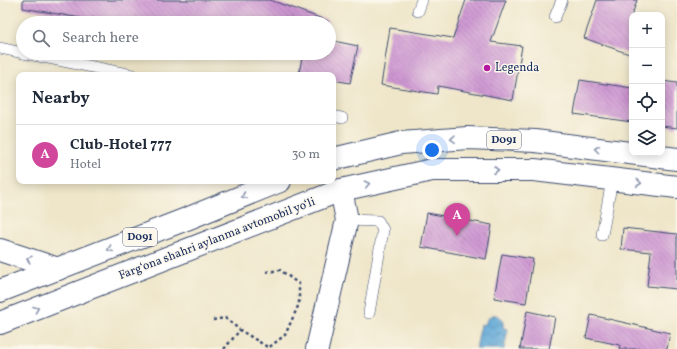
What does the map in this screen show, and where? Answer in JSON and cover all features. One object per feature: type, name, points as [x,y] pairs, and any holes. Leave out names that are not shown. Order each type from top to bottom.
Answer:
[{"type":"main road","name":"D091","points":[[336,158],[401,143],[468,138],[535,141],[677,160]]},
{"type":"main road","name":"Fargʻona shahri aylanma avtomobil yoʻli","points":[[0,323],[341,190],[432,170],[534,170],[677,187]]},
{"type":"main road","name":"D091","points":[[0,291],[273,184]]},
{"type":"main road","points":[[317,349],[347,220],[341,190]]},
{"type":"main road","points":[[0,250],[58,269]]},
{"type":"lane","points":[[418,11],[422,0]]},
{"type":"lane","points":[[555,17],[562,0]]},
{"type":"lane","points":[[0,48],[16,51]]},
{"type":"lane","points":[[58,60],[117,72]]},
{"type":"lane","points":[[602,235],[612,180]]},
{"type":"lane","points":[[347,220],[378,221],[383,230],[369,313]]},
{"type":"path","points":[[214,320],[224,318],[268,348],[285,335],[299,304],[299,284],[280,270],[266,272]]},
{"type":"path","points":[[224,349],[240,330]]},
{"type":"water","points":[[492,315],[498,315],[503,322],[503,328],[508,329],[504,349],[476,349],[481,324],[485,325],[487,319]]},
{"type":"building","points":[[23,0],[270,0],[314,16],[69,16],[23,8]]},
{"type":"building","points":[[466,0],[506,0],[491,42],[522,46],[513,100],[438,86],[437,94],[381,85],[390,28],[453,38]]},
{"type":"building","points":[[597,0],[637,0],[633,12],[629,12],[629,54],[584,38]]},
{"type":"building","points":[[336,41],[358,46],[350,83],[336,81],[336,72],[299,72],[302,60],[336,60]]},
{"type":"building","points":[[580,80],[629,88],[629,122],[574,114]]},
{"type":"building","points":[[665,81],[677,83],[677,128],[665,126]]},
{"type":"building","points":[[427,213],[492,225],[486,259],[421,247]]},
{"type":"building","points":[[623,228],[677,234],[677,289],[647,286],[651,252],[621,249]]},
{"type":"building","points":[[502,254],[533,259],[526,303],[494,298]]},
{"type":"building","points":[[527,311],[555,317],[549,349],[520,349]]},
{"type":"building","points":[[591,315],[670,333],[667,349],[619,349],[620,345],[586,338]]},
{"type":"place","name":"Legenda","points":[[487,68]]},
{"type":"place","name":"Club-Hotel 777","points":[[457,236]]}]
